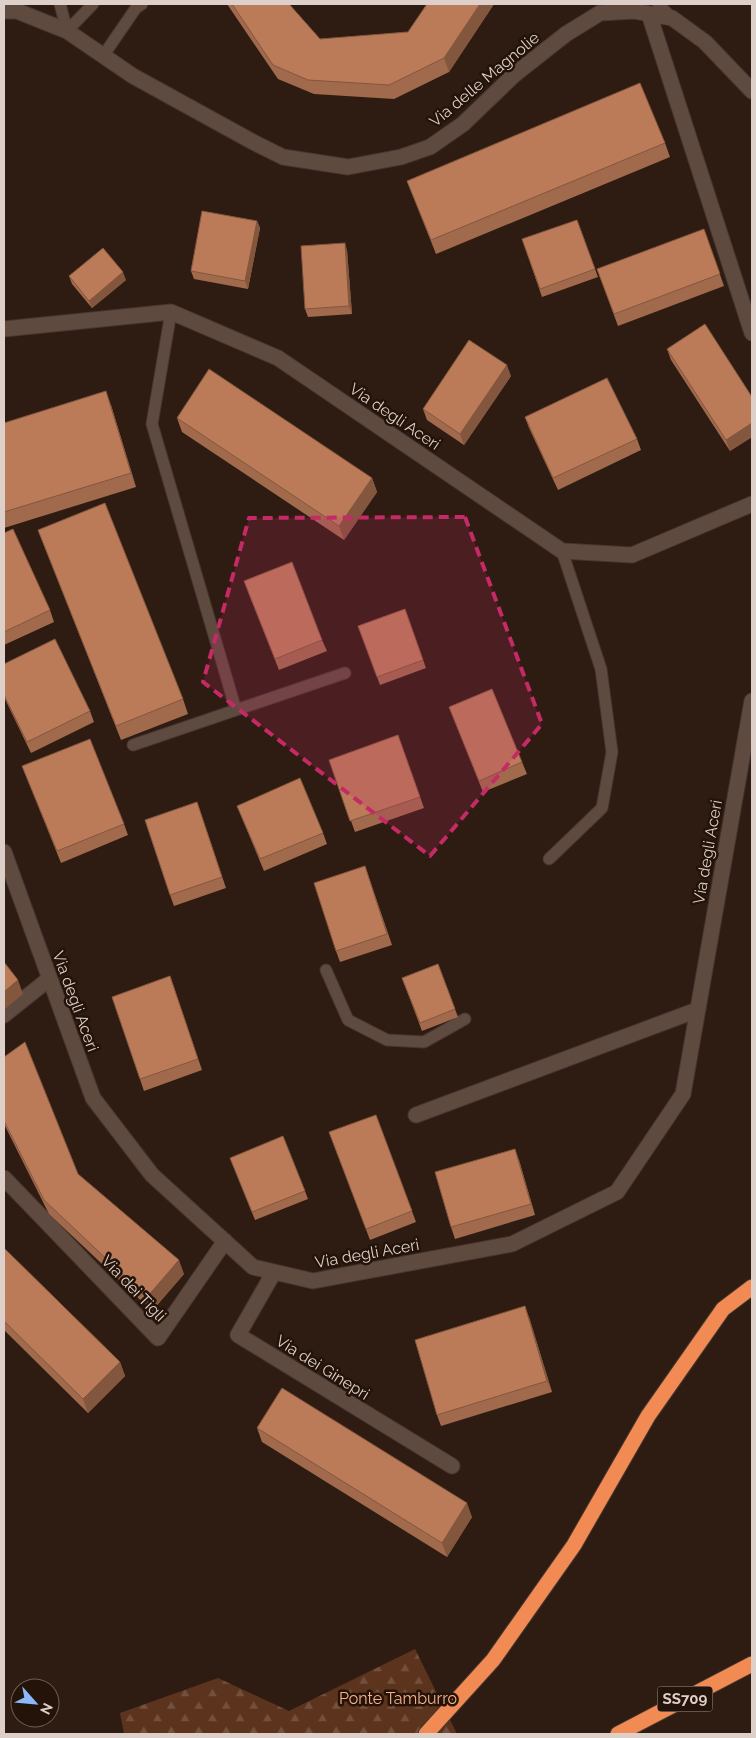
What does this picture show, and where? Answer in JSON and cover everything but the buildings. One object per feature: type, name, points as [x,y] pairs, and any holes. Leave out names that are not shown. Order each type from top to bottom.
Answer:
[{"type":"highway","points":[[426,1734],[492,1660],[574,1545],[648,1416],[723,1309],[752,1287]]},
{"type":"highway","name":"SS709","points":[[618,1734],[752,1664]]},
{"type":"street","name":"Via delle Magnolie","points":[[4,11],[17,11],[67,32],[133,76],[283,157],[348,166],[401,157],[430,148],[463,124],[514,75],[536,57],[566,34],[600,13],[653,9],[672,18],[705,42],[752,90]]},
{"type":"street","points":[[653,9],[752,332]]},
{"type":"street","name":"Via degli Aceri","points":[[4,329],[171,312],[278,358],[562,551]]},
{"type":"street","points":[[562,551],[632,555],[752,504]]},
{"type":"street","name":"Via degli Aceri","points":[[4,852],[93,1098],[152,1175],[253,1267],[313,1281],[512,1244],[617,1192],[683,1094],[752,701]]},
{"type":"street","points":[[4,1015],[49,979]]},
{"type":"street","points":[[416,1115],[697,1010]]},
{"type":"street","name":"Via dei Tigli","points":[[4,1178],[158,1338],[225,1241]]},
{"type":"street","name":"Via dei Ginepri","points":[[274,1272],[238,1335],[452,1466]]},
{"type":"lane","points":[[60,4],[67,32]]},
{"type":"lane","points":[[67,32],[93,4]]},
{"type":"lane","points":[[103,56],[136,8],[142,4]]},
{"type":"lane","points":[[171,312],[152,424],[236,710]]},
{"type":"lane","points":[[549,859],[602,808],[612,752],[601,669],[562,551]]},
{"type":"lane","points":[[133,745],[345,673]]},
{"type":"lane","points":[[326,970],[348,1020],[387,1040],[424,1042],[465,1019]]},
{"type":"highlighted area","points":[[465,517],[542,724],[430,856],[203,682],[249,518]]},
{"type":"green space","name":"Ponte Tamburro","points":[[415,1649],[457,1734],[124,1734],[120,1713],[218,1678],[289,1711]]}]
